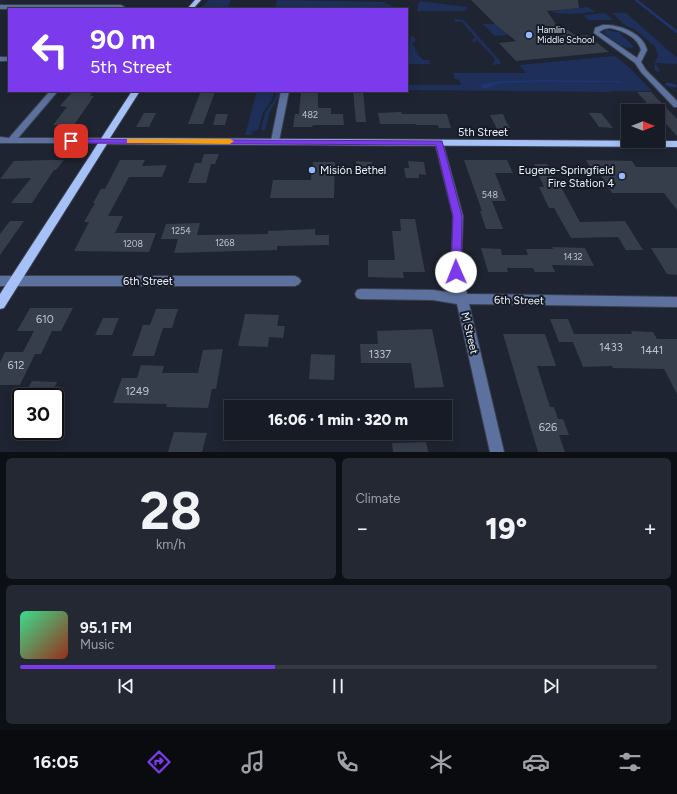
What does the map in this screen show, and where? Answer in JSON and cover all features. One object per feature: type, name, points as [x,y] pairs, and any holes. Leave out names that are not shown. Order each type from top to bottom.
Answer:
[{"type":"main road","points":[[191,8],[198,0]]},
{"type":"main road","points":[[0,304],[135,92]]},
{"type":"main road","name":"5th Street","points":[[104,141],[677,144]]},
{"type":"street","points":[[71,7],[79,0]]},
{"type":"street","points":[[0,7],[98,8]]},
{"type":"street","points":[[638,62],[644,48],[631,34],[619,28],[608,26],[596,29],[598,35],[638,62],[643,71],[677,105]]},
{"type":"street","points":[[11,140],[53,92]]},
{"type":"street","points":[[275,141],[285,92]]},
{"type":"street","name":"5th Street","points":[[0,140],[104,141]]},
{"type":"street","name":"M Street","points":[[439,143],[458,216],[456,272],[497,452]]},
{"type":"street","name":"6th Street","points":[[0,281],[295,281]]},
{"type":"street","name":"6th Street","points":[[361,294],[433,295],[462,299],[677,302]]},
{"type":"shaded area","points":[[209,0],[231,0],[228,6],[236,7],[230,8],[200,8]]},
{"type":"shaded area","points":[[277,0],[384,2],[394,7],[394,8],[275,8]]},
{"type":"shaded area","points":[[419,1],[467,7],[466,11],[417,11]]},
{"type":"shaded area","points":[[588,7],[595,12],[566,14],[551,11]]},
{"type":"shaded area","points":[[605,13],[613,20],[588,20],[584,15]]},
{"type":"shaded area","points":[[612,13],[626,13],[677,58],[677,64],[656,63],[661,71],[656,72],[654,66],[658,55],[655,46],[634,29],[626,26]]},
{"type":"shaded area","points":[[454,19],[464,20],[500,61],[500,64],[492,65],[495,59],[477,40],[474,42],[472,41],[475,37],[462,22],[455,22]]},
{"type":"shaded area","points":[[483,24],[498,24],[509,35],[495,36]]},
{"type":"shaded area","points":[[605,30],[619,32],[634,47],[630,48],[618,44],[604,33]]},
{"type":"shaded area","points":[[411,36],[413,36],[416,40],[412,44],[416,49],[415,51],[418,52],[418,55],[423,59],[422,60],[429,60],[430,64],[408,64],[408,50]]},
{"type":"shaded area","points":[[615,56],[630,68],[652,91],[408,90],[408,85],[461,85],[459,80],[455,79],[453,73],[526,73],[519,65]]},
{"type":"shaded area","points":[[498,81],[619,81],[629,86],[614,82],[503,83],[486,88],[483,88],[481,85]]},
{"type":"shaded area","points":[[257,92],[274,92],[272,99],[263,112],[258,130],[250,132],[253,133],[251,135],[245,135]]},
{"type":"shaded area","points":[[277,92],[280,92],[270,112],[265,129],[264,131],[261,130],[265,113],[274,101]]},
{"type":"building","points":[[471,0],[578,0],[579,8],[547,11],[560,30],[568,30],[576,36],[587,35],[609,52],[516,61],[499,43],[516,41],[494,23]]},
{"type":"building","points":[[72,92],[92,92],[90,96],[94,96],[74,125],[53,125],[67,107],[60,106]]},
{"type":"building","points":[[201,92],[215,92],[203,124],[188,124]]},
{"type":"building","points":[[301,92],[318,92],[318,108],[331,108],[331,114],[343,114],[344,125],[313,125],[312,127],[293,127],[295,114],[299,114]]},
{"type":"building","points":[[353,92],[363,92],[366,122],[356,122]]},
{"type":"building","points":[[637,92],[651,92],[663,104],[648,104]]},
{"type":"building","points":[[665,107],[677,119],[677,136],[665,123]]},
{"type":"building","points":[[401,112],[402,114],[447,114],[451,128],[439,128],[438,125],[380,124],[378,113]]},
{"type":"building","points":[[144,113],[156,113],[149,127],[136,127]]},
{"type":"building","points":[[589,113],[601,113],[613,128],[599,127]]},
{"type":"building","points":[[216,114],[228,114],[225,125],[213,125]]},
{"type":"building","points":[[503,114],[510,128],[497,129],[490,115]]},
{"type":"building","points":[[204,154],[219,154],[215,164],[211,164],[206,183],[188,183],[195,163],[201,163]]},
{"type":"building","points":[[64,160],[56,170],[54,170],[32,203],[11,203],[31,178],[0,179],[14,161]]},
{"type":"building","points":[[120,160],[145,160],[142,166],[167,165],[162,177],[129,177],[108,216],[123,216],[115,233],[156,233],[149,252],[74,251],[89,222],[84,222],[95,203],[93,203],[101,189],[105,189]]},
{"type":"building","points":[[464,160],[507,160],[513,173],[495,173],[506,201],[492,201],[503,229],[486,229],[480,211],[482,211]]},
{"type":"building","points":[[586,160],[632,161],[636,167],[677,167],[677,210],[664,193],[612,193],[599,172],[593,172]]},
{"type":"building","points":[[356,161],[372,162],[373,172],[357,172]]},
{"type":"building","points":[[408,161],[424,162],[426,175],[419,174],[419,178],[406,178],[404,168],[409,168]]},
{"type":"building","points":[[313,162],[335,162],[334,198],[270,198],[273,180],[311,180]]},
{"type":"building","points":[[534,164],[547,164],[557,187],[561,187],[580,222],[625,221],[643,250],[626,250],[618,237],[571,238],[554,208],[549,208],[539,187],[544,187]]},
{"type":"building","points":[[400,219],[415,219],[425,272],[403,272],[404,278],[368,277],[368,260],[395,260],[392,231],[401,231]]},
{"type":"building","points":[[10,221],[24,221],[0,255],[0,234]]},
{"type":"building","points":[[200,223],[197,235],[268,234],[268,231],[315,229],[315,235],[329,235],[329,245],[277,246],[277,250],[174,253],[178,239],[161,239],[166,224]]},
{"type":"building","points":[[552,247],[585,248],[594,266],[552,265],[555,272],[535,272],[533,268],[507,268],[508,272],[488,272],[481,248],[501,249],[502,255],[528,255],[526,249],[553,249]]},
{"type":"building","points":[[651,248],[677,248],[677,275],[667,274]]},
{"type":"building","points":[[30,308],[73,308],[61,331],[52,331],[41,354],[35,354],[20,385],[0,385],[0,362],[5,352],[23,352],[34,331],[17,331]]},
{"type":"building","points":[[156,309],[178,309],[172,328],[163,328],[154,356],[132,356],[143,325],[150,325]]},
{"type":"building","points":[[245,314],[279,315],[277,326],[285,326],[283,338],[269,337],[268,347],[238,346]]},
{"type":"building","points":[[103,318],[119,318],[112,335],[95,335]]},
{"type":"building","points":[[550,319],[568,319],[574,334],[632,334],[631,331],[653,332],[657,339],[677,339],[677,394],[664,369],[613,368],[612,366],[583,367],[573,342],[559,342]]},
{"type":"building","points":[[432,329],[444,387],[415,388],[411,363],[361,363],[360,344],[378,344],[377,331]]},
{"type":"building","points":[[503,334],[545,334],[556,366],[537,366],[550,407],[554,407],[558,419],[563,419],[569,435],[559,435],[565,452],[538,452]]},
{"type":"building","points":[[223,349],[216,389],[212,389],[208,408],[166,407],[167,404],[113,403],[122,378],[137,378],[141,365],[164,366],[162,373],[198,373],[203,350]]},
{"type":"building","points":[[311,354],[335,355],[334,380],[309,379]]},
{"type":"building","points":[[32,381],[57,382],[54,388],[28,388]]},
{"type":"building","points":[[174,432],[207,433],[202,452],[168,452]]},
{"type":"building","points":[[426,442],[428,452],[393,452],[392,443]]},
{"type":"waterway","points":[[636,0],[677,32]]},
{"type":"waterway","points":[[667,84],[675,86]]},
{"type":"slow traffic","points":[[130,141],[230,141]]},
{"type":"place","name":"Hamlin Middle School","points":[[529,35]]},
{"type":"place","name":"Misión Bethel","points":[[312,170]]},
{"type":"place","name":"Eugene-Springfield Fire Station 4","points":[[622,176]]},
{"type":"route","points":[[71,141],[439,143],[458,216],[456,272]]}]
